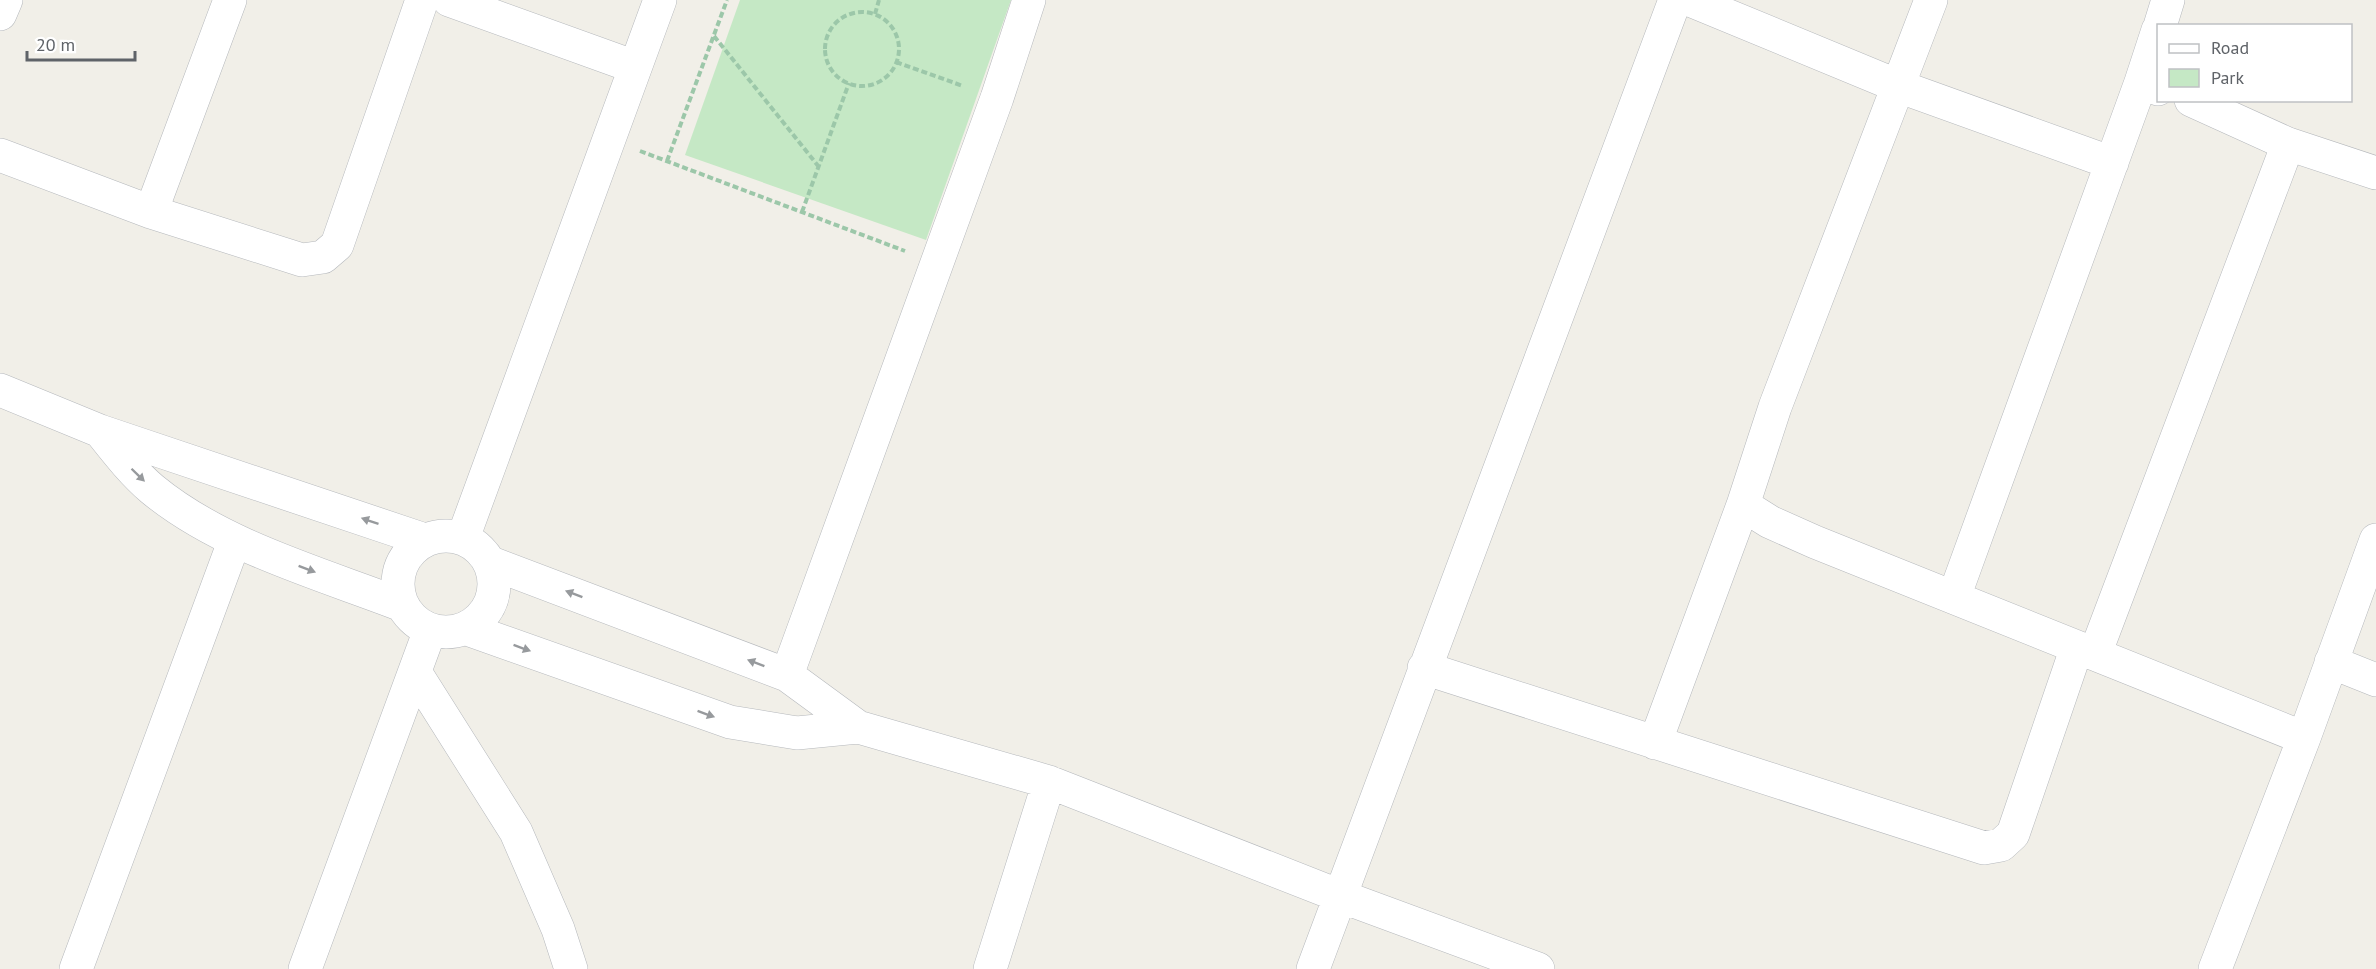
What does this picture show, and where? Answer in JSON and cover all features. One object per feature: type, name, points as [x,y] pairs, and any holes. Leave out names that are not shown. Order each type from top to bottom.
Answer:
[{"type":"street","points":[[0,14],[6,0]]},
{"type":"street","points":[[151,212],[230,0]]},
{"type":"street","points":[[0,155],[151,212],[302,260],[323,257],[337,245],[422,0]]},
{"type":"street","points":[[449,0],[635,67]]},
{"type":"street","points":[[463,538],[660,0]]},
{"type":"street","points":[[787,675],[997,98],[1029,0]]},
{"type":"street","points":[[1313,969],[1675,0]]},
{"type":"street","points":[[1690,0],[1898,86],[2112,163]]},
{"type":"street","points":[[1655,743],[1743,505],[1775,407],[1931,0]]},
{"type":"street","points":[[2161,24],[2168,0]]},
{"type":"street","points":[[1954,597],[2112,163],[2150,85],[2157,37]]},
{"type":"street","points":[[2195,102],[2288,144],[2376,173]]},
{"type":"street","points":[[1424,668],[1984,848],[2001,845],[2013,834],[2288,144]]},
{"type":"street","points":[[0,390],[100,431],[425,540]]},
{"type":"street","points":[[100,431],[125,463],[153,489],[234,542],[402,605]]},
{"type":"street","points":[[1743,505],[1779,526],[2304,738]]},
{"type":"street","points":[[444,536],[463,538],[479,548],[491,563],[496,582],[493,601],[483,617],[467,629],[449,633],[430,630],[413,620],[402,605],[397,587],[400,568],[410,551],[425,540],[444,536]]},
{"type":"street","points":[[2215,969],[2304,738],[2376,540]]},
{"type":"street","points":[[76,969],[234,542]]},
{"type":"street","points":[[491,563],[787,675],[858,727],[1049,782],[1340,896],[1538,969]]},
{"type":"street","points":[[467,629],[730,722],[797,733],[858,727]]},
{"type":"street","points":[[305,969],[430,630]]},
{"type":"street","points":[[2331,662],[2376,680]]},
{"type":"street","points":[[415,672],[516,832],[558,929],[571,969]]},
{"type":"street","points":[[990,969],[1049,782]]},
{"type":"path","points":[[667,161],[727,0]]},
{"type":"path","points":[[875,14],[879,0]]},
{"type":"path","points":[[861,11],[875,14],[887,22],[896,34],[899,47],[896,62],[889,74],[877,82],[863,85],[849,83],[836,76],[828,64],[825,50],[827,35],[835,23],[846,15],[861,11]]},
{"type":"path","points":[[714,36],[819,167]]},
{"type":"path","points":[[896,62],[997,98]]},
{"type":"path","points":[[802,212],[849,83]]},
{"type":"path","points":[[609,139],[937,263]]},
{"type":"green space","points":[[740,0],[1011,0],[926,240],[685,155]]}]
